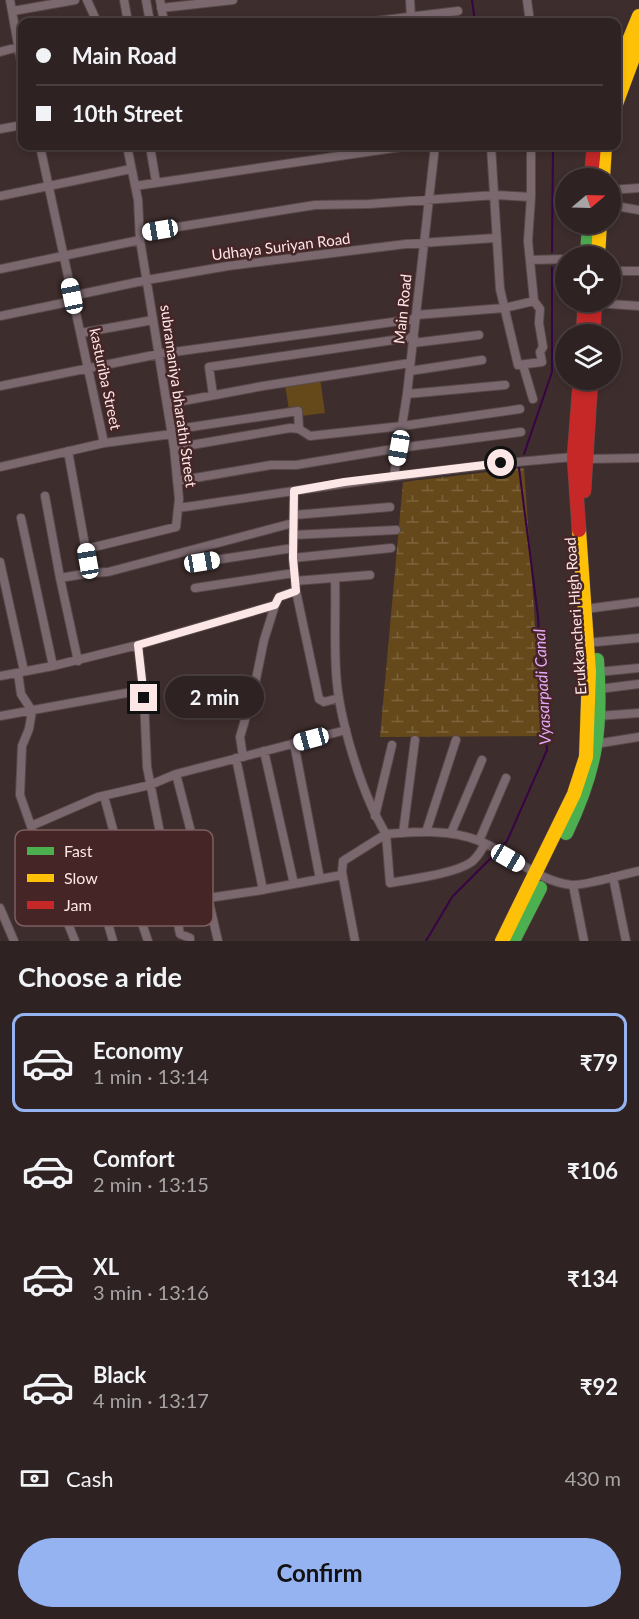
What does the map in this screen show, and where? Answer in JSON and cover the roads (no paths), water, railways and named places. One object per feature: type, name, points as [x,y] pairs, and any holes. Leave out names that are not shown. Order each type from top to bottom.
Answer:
[{"type":"main road","points":[[621,90],[636,44],[639,16]]},
{"type":"main road","points":[[621,65],[636,44]]},
{"type":"main road","points":[[592,168],[594,150]]},
{"type":"main road","points":[[604,168],[605,150]]},
{"type":"main road","points":[[502,941],[541,876],[574,794],[586,757],[589,672],[580,458],[580,390]]},
{"type":"main road","name":"Erukkancheri High Road","points":[[513,941],[541,876],[588,783],[592,767],[599,688],[580,458],[590,390]]},
{"type":"street","points":[[10,0],[18,34]]},
{"type":"street","points":[[13,11],[39,3],[75,0]]},
{"type":"street","points":[[87,0],[95,18]]},
{"type":"street","points":[[124,0],[127,18]]},
{"type":"street","points":[[146,0],[149,18]]},
{"type":"street","points":[[160,4],[233,0]]},
{"type":"street","points":[[410,0],[411,17]]},
{"type":"street","points":[[527,0],[529,18]]},
{"type":"street","points":[[402,18],[458,11]]},
{"type":"street","points":[[0,51],[18,48]]},
{"type":"street","points":[[0,129],[18,126]]},
{"type":"street","name":"kasturiba Street","points":[[41,150],[104,443]]},
{"type":"street","name":"subramaniya bharathi Street","points":[[86,549],[177,527],[177,481],[172,432],[140,237],[138,200],[129,150]]},
{"type":"street","points":[[153,150],[156,182]]},
{"type":"street","points":[[135,186],[380,150]]},
{"type":"street","name":"Main Road","points":[[394,476],[407,394],[435,150]]},
{"type":"street","points":[[491,150],[495,238],[500,289],[518,365],[542,362],[540,352],[543,347],[539,323],[540,309],[534,301],[528,241],[531,152]]},
{"type":"street","points":[[0,196],[131,169]]},
{"type":"street","points":[[621,189],[639,188]]},
{"type":"street","points":[[0,268],[140,237],[315,205],[369,204],[495,195],[531,197]]},
{"type":"street","points":[[621,208],[639,210]]},
{"type":"street","name":"Udhaya Suriyan Road","points":[[0,316],[147,280],[228,266],[424,243],[495,238]]},
{"type":"street","points":[[530,260],[555,259]]},
{"type":"street","points":[[621,271],[639,271]]},
{"type":"street","points":[[0,386],[159,354],[416,317],[504,308],[534,301]]},
{"type":"street","points":[[621,304],[639,306]]},
{"type":"street","points":[[81,333],[153,320]]},
{"type":"street","points":[[213,395],[209,367],[413,340],[479,335]]},
{"type":"street","points":[[166,404],[263,386],[482,360]]},
{"type":"street","points":[[523,365],[533,399]]},
{"type":"street","points":[[407,394],[505,385]]},
{"type":"street","points":[[174,448],[290,428],[299,429],[310,436],[402,426],[520,409]]},
{"type":"street","points":[[0,467],[104,443],[298,411],[299,429]]},
{"type":"street","points":[[177,481],[271,465],[296,465],[399,448],[521,432]]},
{"type":"street","points":[[68,451],[90,573]]},
{"type":"street","points":[[178,508],[394,476],[501,463],[580,458],[639,458]]},
{"type":"street","points":[[294,491],[294,577],[319,699],[324,702],[339,698]]},
{"type":"street","points":[[45,496],[78,660]]},
{"type":"street","points":[[60,578],[108,572],[294,519],[390,507]]},
{"type":"street","points":[[21,518],[53,666]]},
{"type":"street","points":[[293,535],[396,530]]},
{"type":"street","points":[[202,562],[293,553],[391,548]]},
{"type":"street","points":[[0,562],[21,672],[21,694],[32,711],[29,729],[22,746],[21,795],[32,830]]},
{"type":"street","points":[[195,588],[294,577],[335,578],[370,575]]},
{"type":"street","points":[[335,578],[336,672],[339,698],[346,730],[375,816],[386,834],[390,883],[438,874],[468,865],[474,859],[482,843],[506,778]]},
{"type":"street","points":[[263,890],[240,758],[240,737],[275,605],[279,597],[296,591]]},
{"type":"street","points":[[593,608],[639,602]]},
{"type":"street","points":[[0,676],[53,666],[138,645],[275,605]]},
{"type":"street","points":[[596,642],[639,638]]},
{"type":"street","points":[[138,645],[147,767],[159,830]]},
{"type":"street","points":[[598,672],[639,668]]},
{"type":"street","points":[[599,688],[639,684]]},
{"type":"street","points":[[0,716],[143,690]]},
{"type":"street","points":[[597,716],[639,713]]},
{"type":"street","points":[[31,826],[104,796],[150,785],[176,774],[346,730]]},
{"type":"street","points":[[595,744],[639,737]]},
{"type":"street","points":[[403,833],[415,740]]},
{"type":"street","points":[[426,832],[456,740]]},
{"type":"street","points":[[294,743],[320,879]]},
{"type":"street","points":[[375,816],[392,745]]},
{"type":"street","points":[[264,751],[294,884]]},
{"type":"street","points":[[451,833],[482,760]]},
{"type":"street","points":[[176,774],[191,830]]},
{"type":"street","points":[[104,796],[113,830]]},
{"type":"street","points":[[355,941],[342,875],[343,861],[386,834],[451,833],[482,843],[541,876],[573,885],[639,871]]},
{"type":"street","points":[[213,896],[263,890],[342,875]]},
{"type":"street","points":[[613,877],[626,941]]},
{"type":"street","points":[[573,885],[584,941]]},
{"type":"street","points":[[0,908],[14,941]]},
{"type":"street","points":[[213,919],[218,941]]},
{"type":"street","points":[[69,926],[75,941]]},
{"type":"street","points":[[109,926],[113,941]]},
{"type":"street","points":[[143,926],[148,941]]},
{"type":"street","points":[[178,926],[180,934],[190,938],[190,941]]},
{"type":"waterway","points":[[472,0],[474,18]]},
{"type":"waterway","name":"Vyasarpadi Canal","points":[[552,252],[553,150]]},
{"type":"waterway","name":"Vyasarpadi Canal","points":[[524,454],[552,372],[552,267]]},
{"type":"waterway","name":"Vyasarpadi Canal","points":[[500,849],[507,841],[547,750],[538,616],[519,468]]},
{"type":"waterway","name":"Vyasarpadi Canal","points":[[426,941],[452,897],[496,853]]}]
